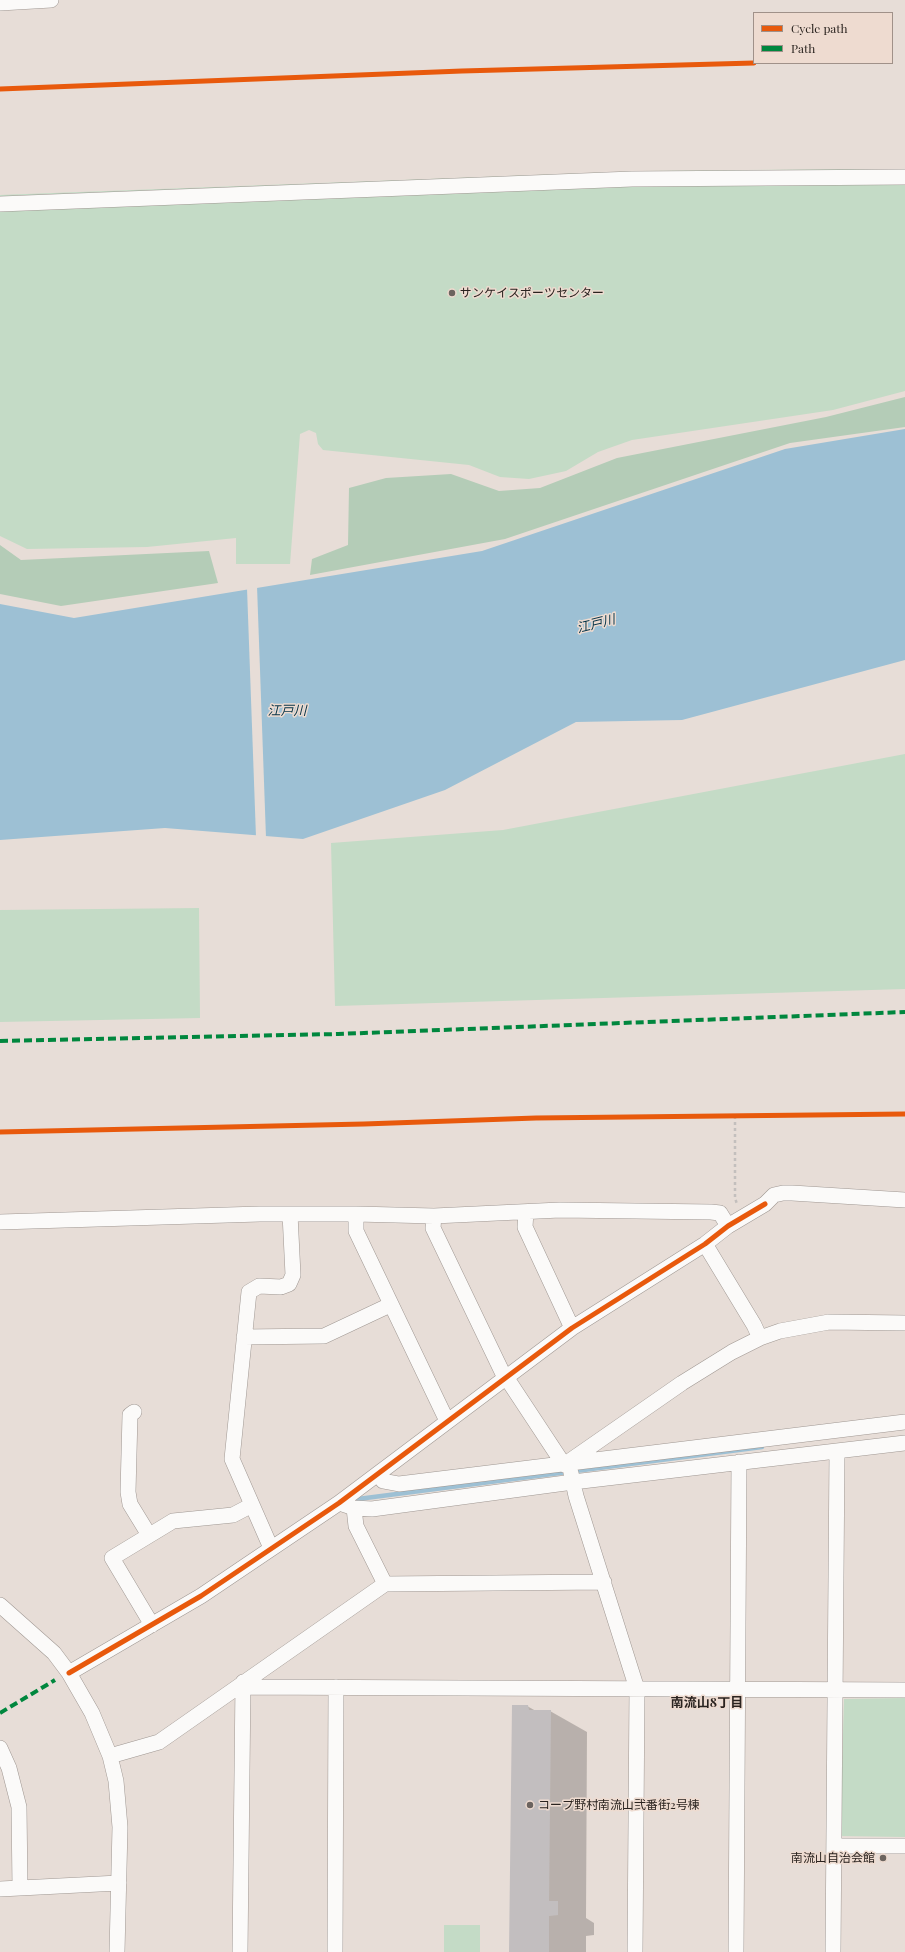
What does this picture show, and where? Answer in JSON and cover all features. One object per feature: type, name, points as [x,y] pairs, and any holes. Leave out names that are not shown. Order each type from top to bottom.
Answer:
[{"type":"street","points":[[0,2],[51,0]]},
{"type":"street","points":[[0,204],[632,179],[905,177]]},
{"type":"street","points":[[69,1673],[200,1596],[339,1503],[572,1328],[705,1244],[728,1226],[765,1204],[774,1196],[783,1193],[905,1200]]},
{"type":"street","points":[[0,1222],[290,1214],[434,1216],[560,1210],[711,1212],[720,1213],[728,1226]]},
{"type":"street","points":[[526,1212],[525,1227],[572,1328]]},
{"type":"street","points":[[271,1548],[232,1459],[249,1292],[259,1286],[281,1287],[289,1284],[293,1275],[290,1214]]},
{"type":"street","points":[[356,1214],[356,1231],[390,1305],[447,1421]]},
{"type":"street","points":[[434,1216],[433,1228],[505,1378],[567,1464],[637,1689],[635,1952]]},
{"type":"street","points":[[705,1244],[754,1325],[760,1338]]},
{"type":"street","points":[[244,1337],[324,1336],[390,1305]]},
{"type":"street","points":[[567,1464],[682,1383],[732,1352],[760,1338],[780,1331],[828,1322],[905,1323]]},
{"type":"street","points":[[134,1412],[130,1415],[128,1492],[130,1504],[149,1535]]},
{"type":"street","points":[[378,1474],[383,1481],[399,1484],[905,1422]]},
{"type":"street","points":[[339,1503],[354,1508],[372,1509],[573,1482],[905,1443]]},
{"type":"street","points":[[834,1952],[837,1451]]},
{"type":"street","points":[[736,1952],[739,1462]]},
{"type":"street","points":[[152,1625],[112,1558],[173,1521],[233,1515],[252,1505]]},
{"type":"street","points":[[354,1508],[356,1526],[384,1584]]},
{"type":"street","points":[[110,1756],[159,1742],[243,1685],[384,1584],[604,1582]]},
{"type":"street","points":[[0,1605],[54,1653],[69,1673],[92,1713],[110,1756],[119,1803],[118,1952]]},
{"type":"street","points":[[243,1685],[336,1688],[905,1690]]},
{"type":"street","points":[[240,1952],[243,1685]]},
{"type":"street","points":[[335,1952],[336,1688]]},
{"type":"street","points":[[0,1748],[9,1768],[19,1807],[20,1888]]},
{"type":"street","points":[[834,1846],[905,1846]]},
{"type":"street","points":[[0,1889],[119,1883]]},
{"type":"path","points":[[727,1116],[743,1116]]},
{"type":"path","points":[[735,1116],[735,1198],[741,1218]]},
{"type":"green space","name":"サンケイスポーツセンター","points":[[853,169],[905,171],[905,391],[833,410],[632,440],[598,452],[566,471],[529,479],[500,477],[469,465],[323,450],[318,444],[316,433],[309,430],[300,434],[290,564],[236,564],[236,538],[147,547],[27,549],[0,536],[0,195],[641,171]]},
{"type":"green space","points":[[905,397],[905,427],[790,443],[505,539],[310,575],[312,559],[348,545],[349,488],[386,478],[451,474],[499,491],[540,488],[617,458],[826,417]]},
{"type":"green space","points":[[0,545],[21,560],[209,551],[218,583],[61,606],[0,594]]},
{"type":"green space","points":[[905,754],[905,989],[335,1006],[331,843],[503,830]]},
{"type":"green space","points":[[199,908],[200,1018],[0,1022],[0,910]]},
{"type":"green space","points":[[905,1698],[905,1837],[840,1836],[844,1699]]},
{"type":"green space","points":[[444,1925],[480,1925],[480,1952],[444,1952]]},
{"type":"water","name":"江戸川","points":[[905,429],[905,660],[682,720],[576,722],[445,790],[303,839],[165,828],[0,840],[0,604],[74,618],[482,551],[785,449]]},
{"type":"pier","points":[[257,586],[266,838],[256,837],[247,588]]},
{"type":"building","name":"コープ野村南流山弐番街2号棟","points":[[512,1705],[528,1705],[529,1710],[551,1710],[549,1901],[558,1901],[558,1915],[549,1916],[549,1952],[509,1952]]},
{"type":"waterway","points":[[358,1499],[762,1447]]},
{"type":"marked path","points":[[0,1041],[338,1034],[905,1012]]},
{"type":"marked path","points":[[0,1713],[55,1680]]},
{"type":"cycle path","points":[[0,89],[462,71],[753,63]]},
{"type":"cycle path","points":[[0,1132],[364,1124],[536,1118],[905,1114]]},
{"type":"cycle path","points":[[69,1673],[201,1596],[339,1503],[572,1328],[705,1244],[728,1226],[765,1204]]},
{"type":"place","name":"サンケイスポーツセンター","points":[[452,293]]},
{"type":"place","name":"コープ野村南流山弐番街2号棟","points":[[530,1805]]},
{"type":"place","name":"南流山自治会館","points":[[883,1858]]},
{"type":"district","name":"南流山8丁目","points":[[707,1703]]}]
